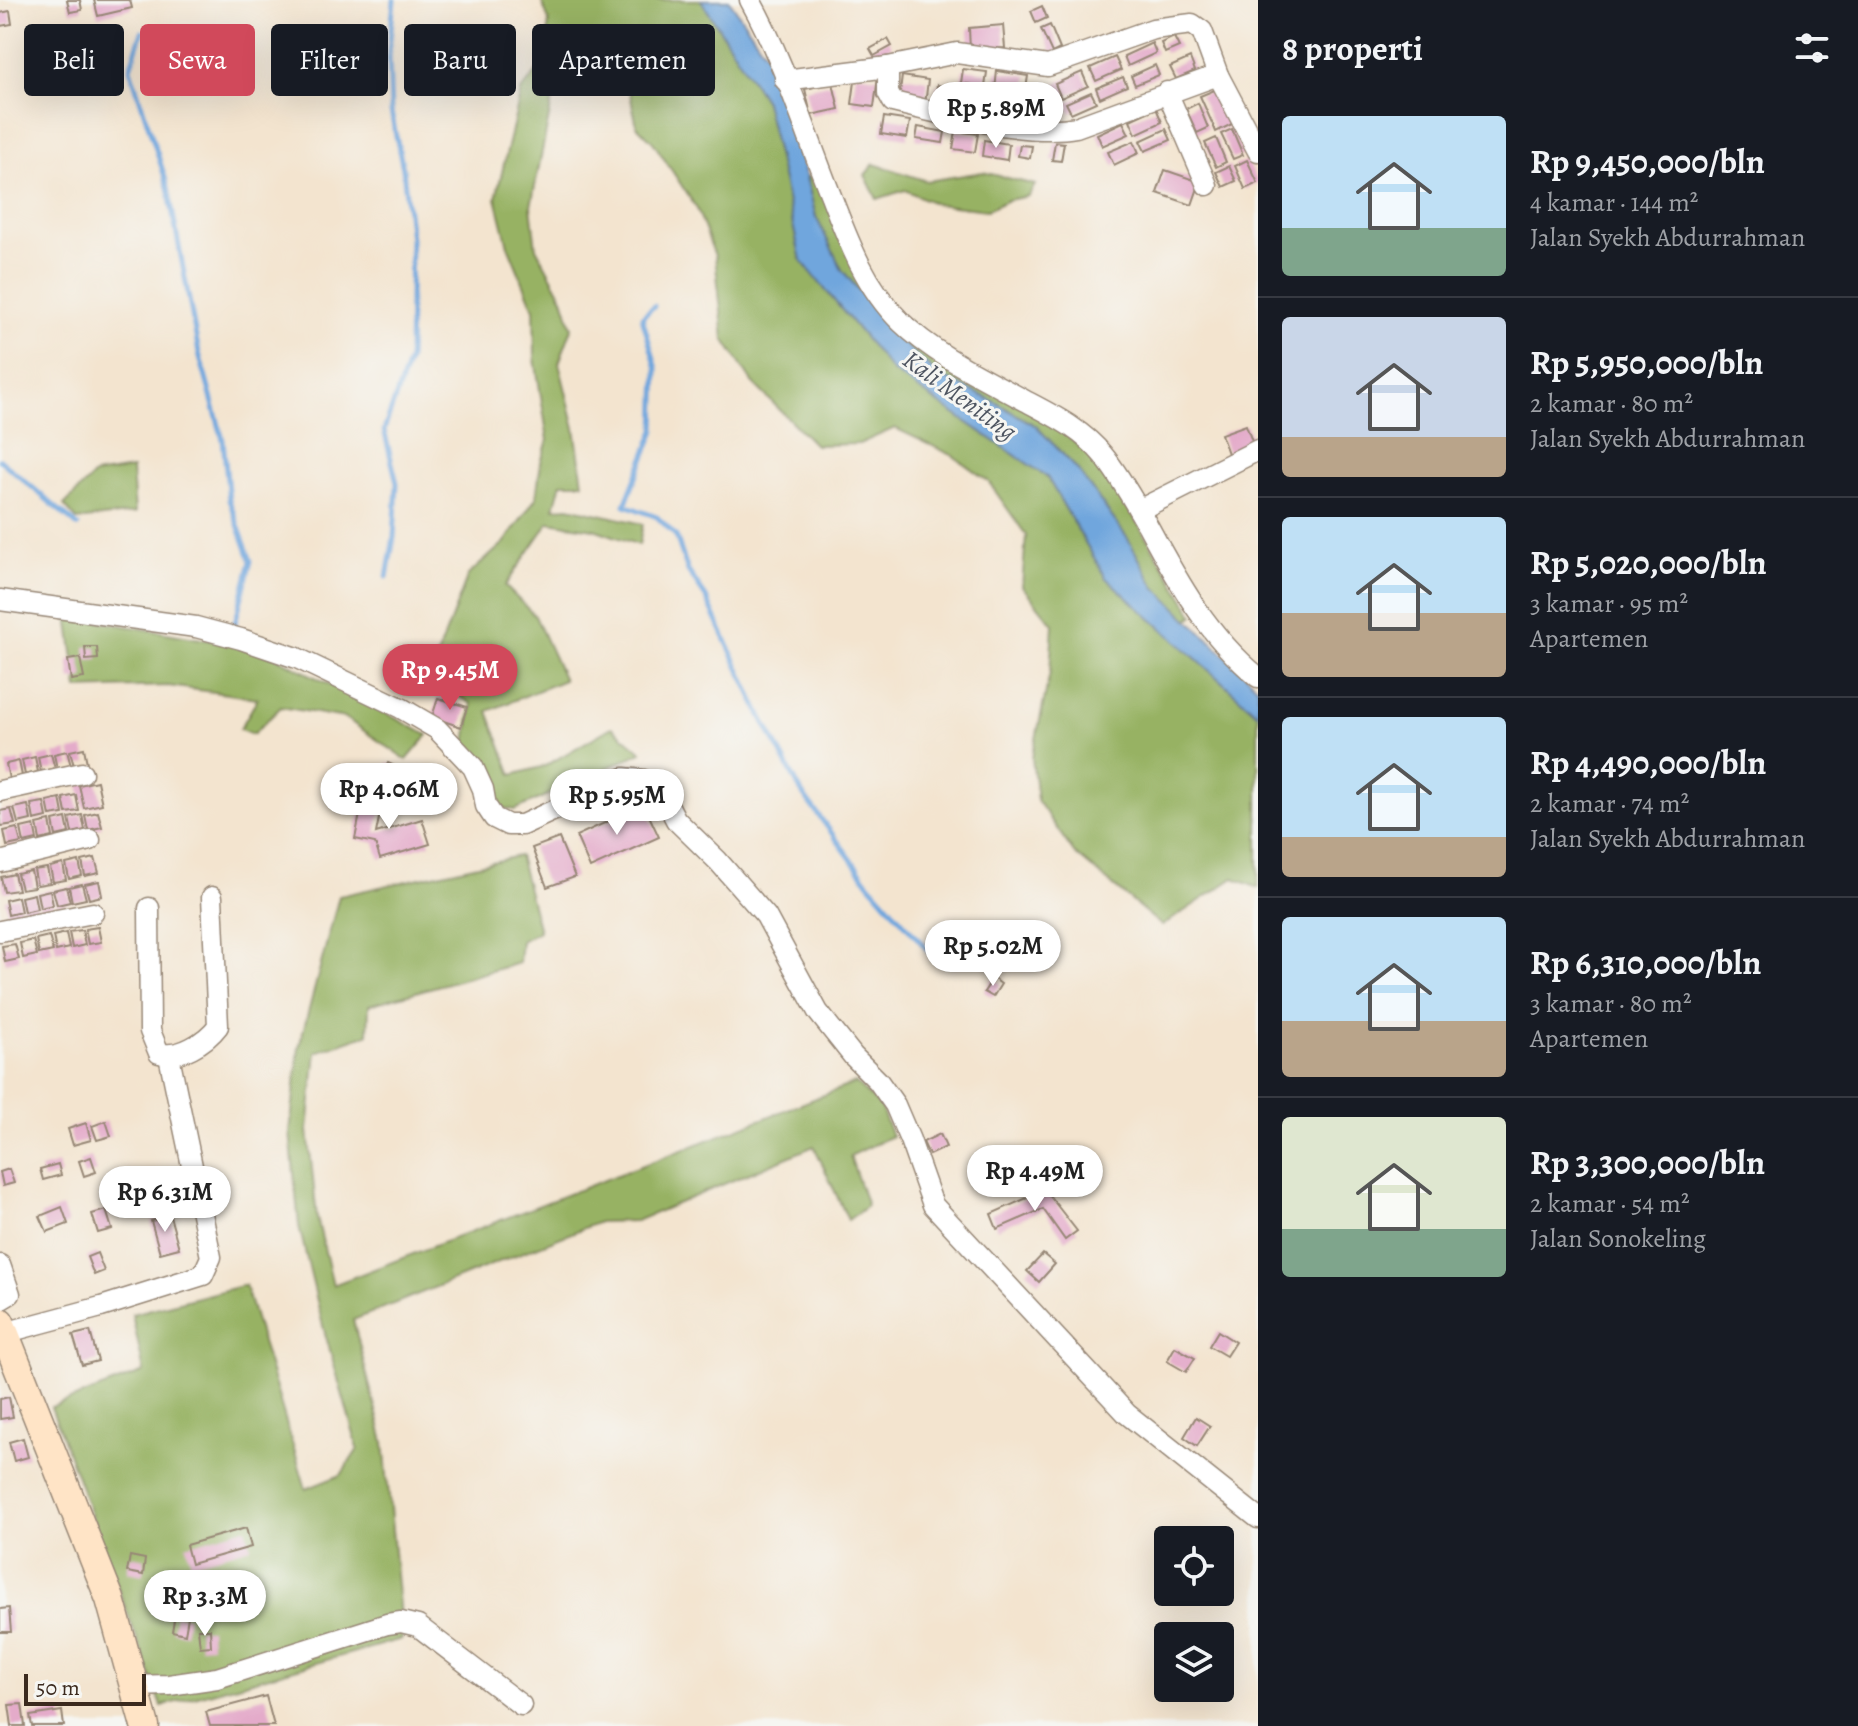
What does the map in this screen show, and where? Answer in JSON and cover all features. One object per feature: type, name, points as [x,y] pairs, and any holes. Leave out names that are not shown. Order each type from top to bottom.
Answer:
[{"type":"street","points":[[750,0],[775,51],[857,260],[888,307],[934,348],[1085,436],[1110,463],[1198,612],[1258,677]]},
{"type":"street","points":[[785,80],[968,53],[1048,66],[1153,29],[1192,24],[1202,31],[1218,75],[1258,151]]},
{"type":"street","points":[[888,67],[888,93],[893,102],[1058,131],[1218,75]]},
{"type":"street","points":[[1167,92],[1207,185]]},
{"type":"street","points":[[1139,510],[1258,450]]},
{"type":"street","points":[[0,600],[196,627],[297,658],[401,708],[437,729],[473,767],[489,811],[503,824],[522,825],[624,778],[636,778],[654,785],[676,820],[718,861],[766,916],[818,1012],[895,1105],[933,1205],[1127,1414],[1258,1518]]},
{"type":"street","points":[[0,791],[82,773]]},
{"type":"street","points":[[0,862],[90,840]]},
{"type":"street","points":[[149,908],[150,1031],[159,1053],[169,1056],[209,1038],[218,1026],[212,897]]},
{"type":"street","points":[[0,931],[93,913]]},
{"type":"street","points":[[145,1726],[110,1599],[2,1327],[101,1307],[203,1275],[211,1257],[169,1056]]},
{"type":"street","points":[[0,1265],[10,1294],[0,1300]]},
{"type":"street","points":[[134,1686],[180,1684],[217,1678],[401,1622],[418,1626],[521,1705]]},
{"type":"green space","points":[[541,0],[701,0],[765,101],[801,260],[892,371],[1047,477],[1106,578],[1258,714],[1258,888],[1234,878],[1162,926],[1074,853],[1037,800],[1032,758],[1050,672],[1053,624],[1022,586],[1026,535],[988,481],[952,455],[895,428],[859,444],[815,445],[752,382],[724,339],[715,256],[697,209],[653,142],[637,126],[630,96],[715,96],[715,24],[549,24]]},
{"type":"green space","points":[[532,78],[532,96],[556,96],[552,102],[531,206],[536,248],[563,298],[572,328],[559,363],[575,428],[583,483],[561,483],[554,508],[569,507],[643,524],[639,545],[594,529],[549,522],[505,586],[535,616],[564,680],[488,711],[512,775],[545,766],[612,727],[642,752],[515,810],[496,807],[466,742],[472,704],[436,683],[434,664],[468,575],[505,542],[536,498],[548,440],[535,359],[534,309],[508,246],[496,198],[521,91]]},
{"type":"green space","points":[[874,164],[927,181],[983,172],[1035,185],[1028,196],[1008,200],[987,210],[936,204],[905,190],[877,199],[865,175]]},
{"type":"green space","points":[[806,176],[817,180],[884,311],[1059,428],[1091,457],[1129,509],[1194,615],[1188,620],[1155,587],[1128,539],[1076,468],[1036,426],[937,374],[897,337],[842,270],[816,217]]},
{"type":"green space","points":[[132,469],[135,513],[77,520],[64,505],[94,475]]},
{"type":"green space","points":[[68,616],[236,645],[278,658],[428,735],[407,760],[345,718],[281,707],[253,734],[240,729],[258,698],[168,686],[78,689]]},
{"type":"green space","points":[[519,856],[539,931],[521,941],[519,963],[369,1005],[368,1034],[316,1052],[308,1130],[317,1218],[333,1285],[855,1083],[880,1106],[892,1136],[850,1156],[867,1206],[848,1220],[814,1146],[636,1221],[599,1222],[353,1320],[384,1442],[402,1639],[162,1706],[51,1407],[144,1372],[132,1314],[245,1285],[306,1489],[341,1475],[358,1449],[299,1226],[290,1132],[299,1047],[339,896]]},
{"type":"water","name":"Kali Meniting","points":[[701,0],[729,0],[769,58],[793,126],[816,217],[842,270],[897,337],[937,374],[1036,426],[1076,468],[1128,539],[1155,587],[1258,687],[1258,714],[1106,578],[1047,477],[892,371],[801,260],[765,101]]},
{"type":"building","points":[[67,0],[80,0],[82,10],[70,12]]},
{"type":"building","points":[[94,0],[130,0],[132,8],[98,16]]},
{"type":"building","points":[[1042,6],[1047,18],[1036,23],[1031,11]]},
{"type":"building","points":[[10,11],[12,24],[0,26],[0,13]]},
{"type":"building","points":[[1003,25],[1005,48],[970,50],[969,28]]},
{"type":"building","points":[[1050,25],[1060,49],[1052,53],[1041,29]]},
{"type":"building","points":[[1174,37],[1179,47],[1165,53],[1161,43]]},
{"type":"building","points":[[888,39],[892,46],[874,56],[870,49]]},
{"type":"building","points":[[1152,43],[1156,53],[1128,66],[1124,56]]},
{"type":"building","points":[[1115,57],[1121,70],[1096,81],[1090,68]]},
{"type":"building","points":[[1190,58],[1195,71],[1176,79],[1170,67]]},
{"type":"building","points":[[1155,65],[1159,75],[1135,85],[1131,76]]},
{"type":"building","points":[[963,69],[987,72],[985,87],[961,83]]},
{"type":"building","points":[[997,71],[1028,76],[1025,95],[995,90]]},
{"type":"building","points":[[1082,72],[1088,86],[1061,98],[1055,84]]},
{"type":"building","points":[[856,74],[878,77],[874,107],[852,104]]},
{"type":"building","points":[[902,76],[928,80],[925,105],[899,101]]},
{"type":"building","points":[[1123,77],[1127,86],[1100,98],[1096,88]]},
{"type":"building","points":[[833,83],[839,109],[811,115],[805,89]]},
{"type":"building","points":[[937,85],[964,89],[961,111],[934,106]]},
{"type":"building","points":[[1217,89],[1232,124],[1216,132],[1200,96]]},
{"type":"building","points":[[973,92],[998,96],[994,121],[970,117]]},
{"type":"building","points":[[1091,92],[1096,102],[1071,113],[1066,103]]},
{"type":"building","points":[[1006,95],[1031,99],[1028,123],[1003,119]]},
{"type":"building","points":[[1035,98],[1051,100],[1047,126],[1031,124]]},
{"type":"building","points":[[1198,103],[1208,128],[1197,133],[1186,109]]},
{"type":"building","points":[[1156,108],[1162,122],[1136,134],[1130,120]]},
{"type":"building","points":[[884,117],[910,121],[907,138],[881,134]]},
{"type":"building","points":[[1123,122],[1129,134],[1102,146],[1097,134]]},
{"type":"building","points":[[918,127],[945,132],[943,143],[916,139]]},
{"type":"building","points":[[1166,129],[1171,140],[1145,151],[1140,141]]},
{"type":"building","points":[[1232,129],[1243,155],[1233,159],[1221,134]]},
{"type":"building","points":[[956,131],[978,134],[975,152],[953,149]]},
{"type":"building","points":[[1216,138],[1226,162],[1216,167],[1205,143]]},
{"type":"building","points":[[984,140],[1009,144],[1007,160],[982,156]]},
{"type":"building","points":[[1134,141],[1139,153],[1114,165],[1108,152]]},
{"type":"building","points":[[1055,142],[1064,143],[1061,161],[1052,160]]},
{"type":"building","points":[[1020,145],[1032,146],[1030,158],[1018,156]]},
{"type":"building","points":[[1247,160],[1258,183],[1245,189],[1235,166]]},
{"type":"building","points":[[1229,166],[1236,181],[1223,187],[1216,172]]},
{"type":"building","points":[[1165,170],[1200,182],[1192,205],[1157,193]]},
{"type":"building","points":[[1246,425],[1255,450],[1230,459],[1221,434]]},
{"type":"building","points":[[85,647],[97,647],[98,659],[86,660]]},
{"type":"building","points":[[80,658],[84,678],[71,680],[68,660]]},
{"type":"building","points":[[438,698],[467,707],[461,727],[432,717]]},
{"type":"building","points":[[84,748],[87,763],[74,766],[70,751]]},
{"type":"building","points":[[67,751],[71,766],[57,769],[54,754]]},
{"type":"building","points":[[51,754],[55,769],[41,772],[38,757]]},
{"type":"building","points":[[35,757],[38,772],[25,775],[22,760]]},
{"type":"building","points":[[19,761],[22,776],[9,779],[6,764]]},
{"type":"building","points":[[388,763],[403,770],[394,788],[379,780]]},
{"type":"building","points":[[97,781],[102,804],[84,808],[79,785]]},
{"type":"building","points":[[364,794],[383,798],[376,833],[422,819],[430,844],[380,859],[375,843],[355,839]]},
{"type":"building","points":[[76,795],[79,811],[66,813],[63,798]]},
{"type":"building","points":[[60,798],[63,814],[50,816],[47,801]]},
{"type":"building","points":[[44,802],[47,817],[34,820],[31,804]]},
{"type":"building","points":[[28,805],[31,820],[18,823],[14,808]]},
{"type":"building","points":[[644,805],[659,837],[590,868],[576,836]]},
{"type":"building","points":[[11,809],[15,824],[1,826],[0,811]]},
{"type":"building","points":[[98,812],[102,827],[88,830],[85,815]]},
{"type":"building","points":[[82,815],[85,830],[72,833],[69,818]]},
{"type":"building","points":[[66,818],[69,833],[56,836],[53,821]]},
{"type":"building","points":[[50,821],[53,837],[40,840],[37,824]]},
{"type":"building","points":[[34,825],[37,840],[24,843],[21,828]]},
{"type":"building","points":[[17,828],[21,843],[7,846],[4,831]]},
{"type":"building","points":[[559,838],[575,877],[547,887],[532,848]]},
{"type":"building","points":[[95,858],[99,873],[85,876],[82,861]]},
{"type":"building","points":[[79,861],[82,876],[69,879],[66,864]]},
{"type":"building","points":[[63,864],[66,880],[53,882],[50,867]]},
{"type":"building","points":[[47,868],[50,883],[37,885],[34,870]]},
{"type":"building","points":[[31,871],[34,887],[21,889],[17,874]]},
{"type":"building","points":[[14,874],[18,890],[4,892],[1,877]]},
{"type":"building","points":[[99,881],[102,896],[89,899],[85,884]]},
{"type":"building","points":[[82,884],[86,899],[72,902],[69,887]]},
{"type":"building","points":[[66,887],[70,902],[57,905],[53,890]]},
{"type":"building","points":[[50,890],[53,905],[40,908],[37,893]]},
{"type":"building","points":[[34,894],[37,909],[24,912],[21,897]]},
{"type":"building","points":[[18,897],[21,912],[8,915],[5,900]]},
{"type":"building","points":[[98,927],[101,942],[88,944],[85,929]]},
{"type":"building","points":[[82,930],[85,945],[72,948],[69,932]]},
{"type":"building","points":[[66,933],[69,948],[56,951],[53,936]]},
{"type":"building","points":[[49,936],[53,951],[39,954],[36,939]]},
{"type":"building","points":[[33,940],[37,955],[23,958],[20,943]]},
{"type":"building","points":[[15,944],[19,959],[5,962],[2,946]]},
{"type":"building","points":[[993,978],[1001,984],[993,997],[984,992]]},
{"type":"building","points":[[106,1121],[111,1136],[97,1140],[92,1126]]},
{"type":"building","points":[[86,1123],[91,1140],[73,1145],[68,1129]]},
{"type":"building","points":[[940,1134],[946,1147],[929,1155],[923,1142]]},
{"type":"building","points":[[91,1157],[96,1172],[84,1176],[79,1161]]},
{"type":"building","points":[[58,1164],[61,1175],[43,1180],[40,1169]]},
{"type":"building","points":[[9,1169],[14,1183],[3,1186],[0,1172]]},
{"type":"building","points":[[1045,1190],[1077,1231],[1065,1240],[1043,1209],[997,1229],[991,1214]]},
{"type":"building","points":[[62,1207],[68,1224],[47,1232],[40,1216]]},
{"type":"building","points":[[106,1210],[112,1229],[98,1233],[92,1214]]},
{"type":"building","points":[[170,1216],[179,1248],[160,1253],[151,1221]]},
{"type":"building","points":[[97,1253],[104,1271],[94,1275],[87,1257]]},
{"type":"building","points":[[1043,1254],[1055,1264],[1039,1282],[1027,1271]]},
{"type":"building","points":[[90,1331],[98,1361],[82,1365],[73,1335]]},
{"type":"building","points":[[1218,1331],[1235,1342],[1226,1356],[1209,1346]]},
{"type":"building","points":[[1175,1347],[1195,1358],[1186,1372],[1167,1361]]},
{"type":"building","points":[[9,1397],[13,1417],[0,1419],[0,1399]]},
{"type":"building","points":[[1196,1417],[1210,1426],[1197,1446],[1184,1437]]},
{"type":"building","points":[[23,1438],[28,1457],[14,1461],[9,1442]]},
{"type":"building","points":[[246,1528],[251,1547],[191,1564],[186,1545]]},
{"type":"building","points":[[130,1556],[145,1559],[143,1575],[127,1572]]},
{"type":"building","points":[[9,1608],[11,1632],[0,1632],[0,1609]]},
{"type":"building","points":[[175,1615],[188,1617],[185,1634],[172,1631]]},
{"type":"building","points":[[198,1629],[210,1629],[211,1646],[200,1647]]},
{"type":"building","points":[[266,1696],[274,1726],[210,1726],[206,1712]]},
{"type":"building","points":[[22,1704],[25,1726],[12,1726],[9,1705]]},
{"type":"building","points":[[62,1711],[64,1726],[32,1726],[30,1716]]},
{"type":"waterway","points":[[387,577],[394,537],[397,483],[384,430],[409,359],[411,239],[403,169],[391,112],[389,51],[394,0]]},
{"type":"waterway","points":[[140,38],[130,68],[168,187],[199,353],[223,440],[229,500],[251,561],[234,627]]},
{"type":"waterway","points":[[654,306],[642,317],[657,369],[655,430],[625,505],[657,517],[676,536],[688,571],[706,597],[758,710],[802,793],[868,882],[933,956]]},
{"type":"waterway","points":[[0,460],[78,526]]}]
